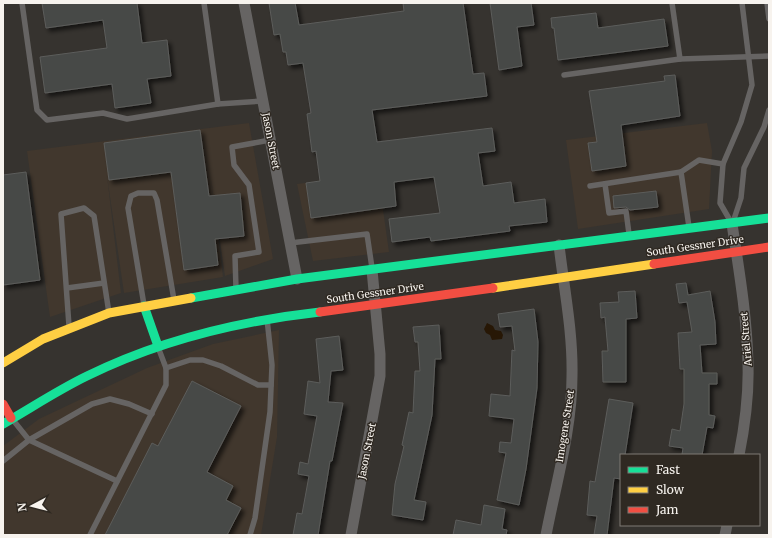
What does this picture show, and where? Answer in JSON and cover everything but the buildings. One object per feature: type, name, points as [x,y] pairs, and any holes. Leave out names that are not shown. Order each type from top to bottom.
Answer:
[{"type":"main road","name":"South Gessner Drive","points":[[3,363],[43,338],[70,327],[109,313],[174,300],[297,279],[732,224],[769,218]]},
{"type":"main road","name":"South Gessner Drive","points":[[3,424],[11,418],[87,376],[158,346],[209,331],[267,319],[376,305],[769,247]]},
{"type":"main road","points":[[144,306],[158,346]]},
{"type":"main road","points":[[3,404],[11,418]]},
{"type":"street","name":"Jason Street","points":[[244,3],[297,279]]},
{"type":"street","name":"Ariel Street","points":[[732,224],[747,339],[748,365],[746,419],[739,454]]},
{"type":"street","name":"Imogene Street","points":[[546,535],[571,397],[571,343],[560,245]]},
{"type":"street","name":"Jason Street","points":[[350,535],[380,376],[380,354],[372,270]]},
{"type":"lane","points":[[22,3],[36,110],[47,120],[103,113],[127,119],[218,104],[263,101]]},
{"type":"lane","points":[[204,3],[218,104]]},
{"type":"lane","points":[[672,3],[680,59]]},
{"type":"lane","name":"Ariel Street","points":[[732,224],[720,203],[723,164],[741,122],[752,85],[742,3]]},
{"type":"lane","points":[[767,3],[769,18]]},
{"type":"lane","points":[[564,75],[680,59],[769,56]]},
{"type":"lane","name":"Ariel Street","points":[[732,224],[741,198],[744,168],[764,127],[769,110]]},
{"type":"lane","points":[[236,290],[235,256],[259,252],[249,185],[234,165],[232,147],[270,140]]},
{"type":"lane","points":[[590,186],[680,172],[699,160],[723,164]]},
{"type":"lane","points":[[680,172],[689,229]]},
{"type":"lane","points":[[605,184],[609,213],[626,212],[629,237]]},
{"type":"lane","points":[[144,306],[128,208],[131,196],[138,193],[154,193],[157,200],[174,300]]},
{"type":"lane","points":[[70,327],[61,214],[84,208],[94,216],[109,313]]},
{"type":"lane","points":[[290,243],[367,234],[372,270]]},
{"type":"lane","points":[[66,288],[104,283]]},
{"type":"lane","points":[[250,535],[255,518],[266,446],[271,385],[272,365],[267,319]]},
{"type":"lane","points":[[90,535],[166,385],[166,368],[158,346]]},
{"type":"lane","points":[[166,368],[190,360],[203,360],[221,366],[258,385],[271,385]]},
{"type":"lane","points":[[3,460],[29,440],[92,404],[110,399],[129,404],[152,414]]},
{"type":"lane","points":[[11,418],[29,440],[117,481]]},
{"type":"shaded area","points":[[249,123],[273,259],[225,276],[211,179],[223,277],[124,293],[107,176],[121,293],[50,317],[27,151]]},
{"type":"shaded area","points":[[707,123],[712,151],[709,209],[578,229],[566,140]]},
{"type":"shaded area","points":[[378,174],[389,252],[313,261],[297,184]]},
{"type":"shaded area","points":[[487,323],[493,326],[495,330],[501,331],[503,335],[502,339],[492,340],[490,335],[486,333],[484,329]]},
{"type":"shaded area","points":[[279,330],[277,437],[261,535],[3,535],[3,446],[39,419],[147,368],[213,344]]},
{"type":"traffic: fast","points":[[191,298],[297,279],[769,218]]},
{"type":"traffic: fast","points":[[144,306],[158,346]]},
{"type":"traffic: fast","points":[[3,424],[76,381],[115,363],[171,342],[230,327],[320,312]]},
{"type":"traffic: slow","points":[[493,288],[654,264]]},
{"type":"traffic: slow","points":[[3,363],[43,339],[109,313],[191,298]]},
{"type":"traffic: jam","points":[[654,264],[769,247]]},
{"type":"traffic: jam","points":[[320,312],[493,288]]},
{"type":"traffic: jam","points":[[3,404],[11,418]]}]
